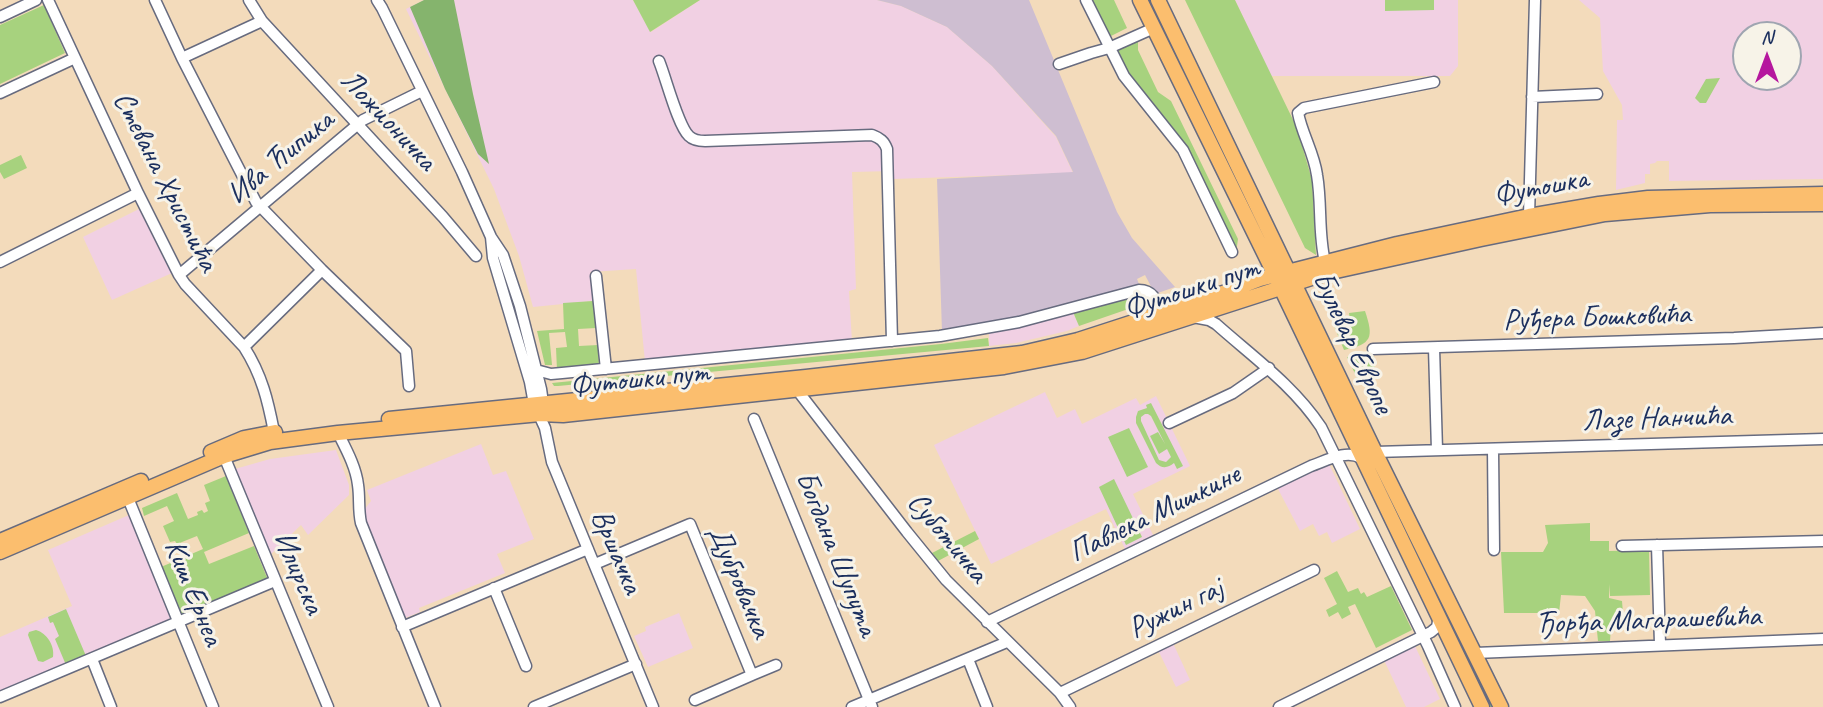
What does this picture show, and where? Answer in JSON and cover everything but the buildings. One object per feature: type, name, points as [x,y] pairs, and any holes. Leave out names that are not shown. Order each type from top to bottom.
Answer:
[{"type":"main road","name":"Булевар Европе","points":[[1140,0],[1285,280],[1351,437],[1368,455],[1475,653],[1501,707]]},
{"type":"main road","name":"Булевар Европе","points":[[1158,0],[1482,707]]},
{"type":"main road","name":"Футошка","points":[[1285,280],[1325,262],[1397,244],[1599,204],[1648,198],[1823,194]]},
{"type":"main road","name":"Футошка","points":[[1285,280],[1605,214],[1710,205],[1823,204]]},
{"type":"main road","name":"Футошки пут","points":[[1163,319],[1193,317],[1285,280]]},
{"type":"main road","name":"Футошки пут","points":[[0,541],[244,438],[274,432],[539,407],[563,415],[803,383],[1004,367],[1082,352],[1163,319],[1285,280]]},
{"type":"main road","name":"Футошки пут","points":[[0,552],[224,457],[270,442],[539,407]]},
{"type":"street","points":[[0,17],[36,0]]},
{"type":"street","name":"Стевана Христића","points":[[48,0],[179,275],[244,347],[264,387],[274,432]]},
{"type":"street","points":[[155,0],[256,202],[406,351],[409,386]]},
{"type":"street","name":"Ложионичка","points":[[249,0],[262,20],[476,256]]},
{"type":"street","points":[[1086,0],[1124,76],[1183,150],[1232,252]]},
{"type":"street","points":[[1529,216],[1535,0]]},
{"type":"street","points":[[380,3],[491,237],[503,256],[520,306],[536,370],[539,407]]},
{"type":"street","points":[[182,58],[262,20]]},
{"type":"street","points":[[1059,64],[1110,48],[1154,29]]},
{"type":"street","points":[[0,93],[75,58]]},
{"type":"street","points":[[659,61],[681,122],[689,137],[694,139],[705,142],[872,135],[881,139],[887,149],[892,341]]},
{"type":"street","points":[[1325,262],[1321,245],[1317,173],[1298,113],[1304,108],[1434,82]]},
{"type":"street","name":"Ива Ћипика","points":[[179,275],[363,120],[422,91]]},
{"type":"street","points":[[1532,97],[1597,94]]},
{"type":"street","points":[[0,262],[138,193]]},
{"type":"street","points":[[491,237],[493,258],[539,407]]},
{"type":"street","points":[[244,347],[322,270]]},
{"type":"street","points":[[596,276],[606,369]]},
{"type":"street","points":[[536,370],[551,374],[940,336],[1019,321],[1139,290],[1147,290],[1153,295],[1163,319]]},
{"type":"street","points":[[1216,324],[1213,316],[1219,308]]},
{"type":"street","points":[[1193,317],[1216,324],[1269,368],[1310,409],[1341,456],[1427,634],[1455,707]]},
{"type":"street","name":"Руђера Бошковића","points":[[1373,349],[1720,339],[1823,333]]},
{"type":"street","points":[[1434,348],[1437,450]]},
{"type":"street","points":[[1169,423],[1233,393],[1269,368]]},
{"type":"street","name":"Суботичка","points":[[803,383],[801,395],[907,533],[946,580],[1060,693],[1070,707]]},
{"type":"street","name":"Вршачка","points":[[539,407],[556,473],[653,707]]},
{"type":"street","name":"Богдана Шупута","points":[[754,419],[871,703]]},
{"type":"street","points":[[338,433],[358,482],[361,523],[435,707]]},
{"type":"street","points":[[1341,456],[1349,452],[1352,446],[1351,437]]},
{"type":"street","name":"Лазе Нанчића","points":[[1368,455],[1437,450],[1823,439]]},
{"type":"street","points":[[1493,449],[1494,550]]},
{"type":"street","points":[[1341,456],[1368,455]]},
{"type":"street","name":"Павлека Мишкине","points":[[987,622],[1311,466],[1341,456]]},
{"type":"street","name":"Илирска","points":[[224,457],[328,707]]},
{"type":"street","name":"Киш Ернеа","points":[[128,498],[214,707]]},
{"type":"street","name":"Дубровачка","points":[[595,564],[690,524],[752,675]]},
{"type":"street","points":[[1622,546],[1823,541]]},
{"type":"street","points":[[1657,545],[1660,645]]},
{"type":"street","points":[[401,626],[588,549]]},
{"type":"street","name":"Ружин гај","points":[[1060,693],[1314,570]]},
{"type":"street","points":[[0,697],[275,581]]},
{"type":"street","points":[[495,588],[526,666]]},
{"type":"street","points":[[1279,707],[1427,634],[1437,627],[1438,616]]},
{"type":"street","points":[[1427,634],[1439,631],[1447,634]]},
{"type":"street","name":"Ђорђа Магарашевића","points":[[1475,653],[1823,639]]},
{"type":"street","points":[[852,707],[871,703],[1007,642]]},
{"type":"street","points":[[92,659],[111,707]]},
{"type":"street","points":[[968,659],[988,707]]},
{"type":"street","points":[[534,707],[636,664]]},
{"type":"street","name":"Дубровачка","points":[[695,700],[776,665]]},
{"type":"shaded area","points":[[424,0],[633,0],[651,32],[700,0],[877,0],[901,6],[947,27],[992,66],[1056,137],[1073,173],[893,179],[892,171],[852,172],[856,289],[849,291],[852,342],[645,362],[636,269],[590,272],[593,301],[533,307],[519,256],[494,189],[406,9]]},
{"type":"shaded area","points":[[877,0],[1029,0],[1117,212],[1132,238],[1175,287],[1155,294],[1145,275],[1137,279],[1139,284],[1014,320],[942,332],[937,179],[1073,172],[1056,136],[992,66],[947,27],[901,6]]},
{"type":"shaded area","points":[[1235,0],[1458,0],[1458,66],[1450,76],[1271,76]]},
{"type":"shaded area","points":[[1579,0],[1823,0],[1823,179],[1669,181],[1669,161],[1657,161],[1650,164],[1650,174],[1645,174],[1645,183],[1616,190],[1617,120],[1623,120],[1622,105],[1603,71],[1600,18]]},
{"type":"shaded area","points":[[141,208],[172,273],[112,300],[83,237]]},
{"type":"shaded area","points":[[1073,312],[1079,326],[1067,331],[1016,343],[989,346],[989,333]]},
{"type":"shaded area","points":[[1045,392],[1057,418],[1075,409],[1082,424],[1136,398],[1140,405],[1156,396],[1190,466],[1133,494],[1153,535],[1125,549],[1106,509],[991,564],[934,445]]},
{"type":"shaded area","points":[[481,444],[493,475],[506,471],[534,539],[497,554],[505,573],[419,608],[420,612],[405,618],[366,522],[364,510],[371,501],[367,490]]},
{"type":"shaded area","points":[[336,450],[349,485],[349,495],[308,535],[301,525],[270,555],[235,469],[270,459]]},
{"type":"shaded area","points":[[1329,464],[1360,529],[1332,543],[1327,532],[1319,536],[1313,524],[1300,531],[1277,487]]},
{"type":"shaded area","points":[[129,515],[173,619],[0,693],[0,637],[72,606],[48,550]]},
{"type":"shaded area","points":[[679,613],[693,648],[648,667],[634,636],[646,631],[645,627]]},
{"type":"shaded area","points":[[1172,641],[1190,680],[1176,687],[1157,648]]},
{"type":"shaded area","points":[[1415,646],[1440,699],[1424,707],[1406,707],[1384,660]]},
{"type":"green space","points":[[424,0],[454,0],[489,164],[478,154],[445,89],[410,7]]},
{"type":"green space","points":[[633,0],[700,0],[650,32]]},
{"type":"green space","points":[[1092,0],[1114,0],[1127,28],[1109,37]]},
{"type":"green space","points":[[1185,0],[1235,0],[1297,128],[1312,180],[1316,255],[1305,248]]},
{"type":"green space","points":[[1385,0],[1434,0],[1434,10],[1385,11]]},
{"type":"green space","points":[[44,5],[65,53],[0,84],[0,25]]},
{"type":"green space","points":[[1138,40],[1138,50],[1158,92],[1171,101],[1238,239],[1236,253],[1187,149],[1127,73],[1114,49]]},
{"type":"green space","points":[[1720,78],[1706,103],[1700,103],[1695,98],[1706,79]]},
{"type":"green space","points":[[21,155],[27,168],[4,179],[0,165]]},
{"type":"green space","points":[[1131,294],[1137,301],[1137,306],[1079,326],[1073,312]]},
{"type":"green space","points":[[1294,299],[1337,383],[1493,707],[1488,707]]},
{"type":"green space","points":[[593,301],[596,328],[578,329],[579,346],[598,345],[599,366],[557,370],[556,348],[567,347],[565,332],[549,333],[552,365],[545,365],[537,331],[564,329],[563,303]]},
{"type":"green space","points":[[1365,311],[1370,334],[1368,338],[1360,345],[1344,350],[1332,321],[1350,321],[1349,313]]},
{"type":"green space","points":[[988,338],[989,346],[558,386],[552,383],[941,344]]},
{"type":"green space","points":[[1374,356],[1375,378],[1358,380],[1347,357]]},
{"type":"green space","points":[[1151,403],[1183,466],[1177,469],[1174,463],[1165,467],[1156,463],[1136,423],[1138,411],[1147,408],[1146,405]],"holes":[[[1148,414],[1165,444],[1158,432],[1150,436],[1159,454],[1167,449],[1171,457],[1166,462],[1159,460],[1141,421],[1141,417]]]},
{"type":"green space","points":[[1129,428],[1148,467],[1127,477],[1108,437]]},
{"type":"green space","points":[[226,476],[249,533],[204,552],[209,564],[254,546],[268,580],[182,616],[161,567],[203,549],[197,536],[177,544],[175,541],[170,542],[163,526],[174,521],[167,506],[144,516],[142,508],[177,493],[188,519],[202,510],[204,513],[208,511],[205,503],[210,501],[204,485]]},
{"type":"green space","points":[[1114,479],[1142,537],[1126,545],[1099,487]]},
{"type":"green space","points":[[1590,523],[1590,541],[1609,541],[1609,551],[1649,550],[1650,595],[1610,596],[1609,584],[1609,598],[1622,601],[1624,626],[1611,627],[1610,641],[1598,641],[1595,611],[1585,596],[1561,595],[1559,613],[1504,613],[1501,552],[1543,552],[1548,543],[1545,525]]},
{"type":"green space","points":[[975,531],[979,539],[938,561],[932,553]]},
{"type":"green space","points":[[1337,571],[1348,592],[1358,588],[1361,594],[1364,592],[1367,597],[1391,586],[1412,630],[1376,648],[1355,604],[1348,607],[1351,614],[1342,619],[1338,612],[1329,617],[1326,610],[1337,604],[1324,578]]},
{"type":"green space","points":[[66,609],[86,656],[66,665],[55,639],[59,636],[48,617]]},
{"type":"green space","points":[[36,630],[47,637],[53,649],[53,657],[43,662],[38,661],[28,635]]}]
